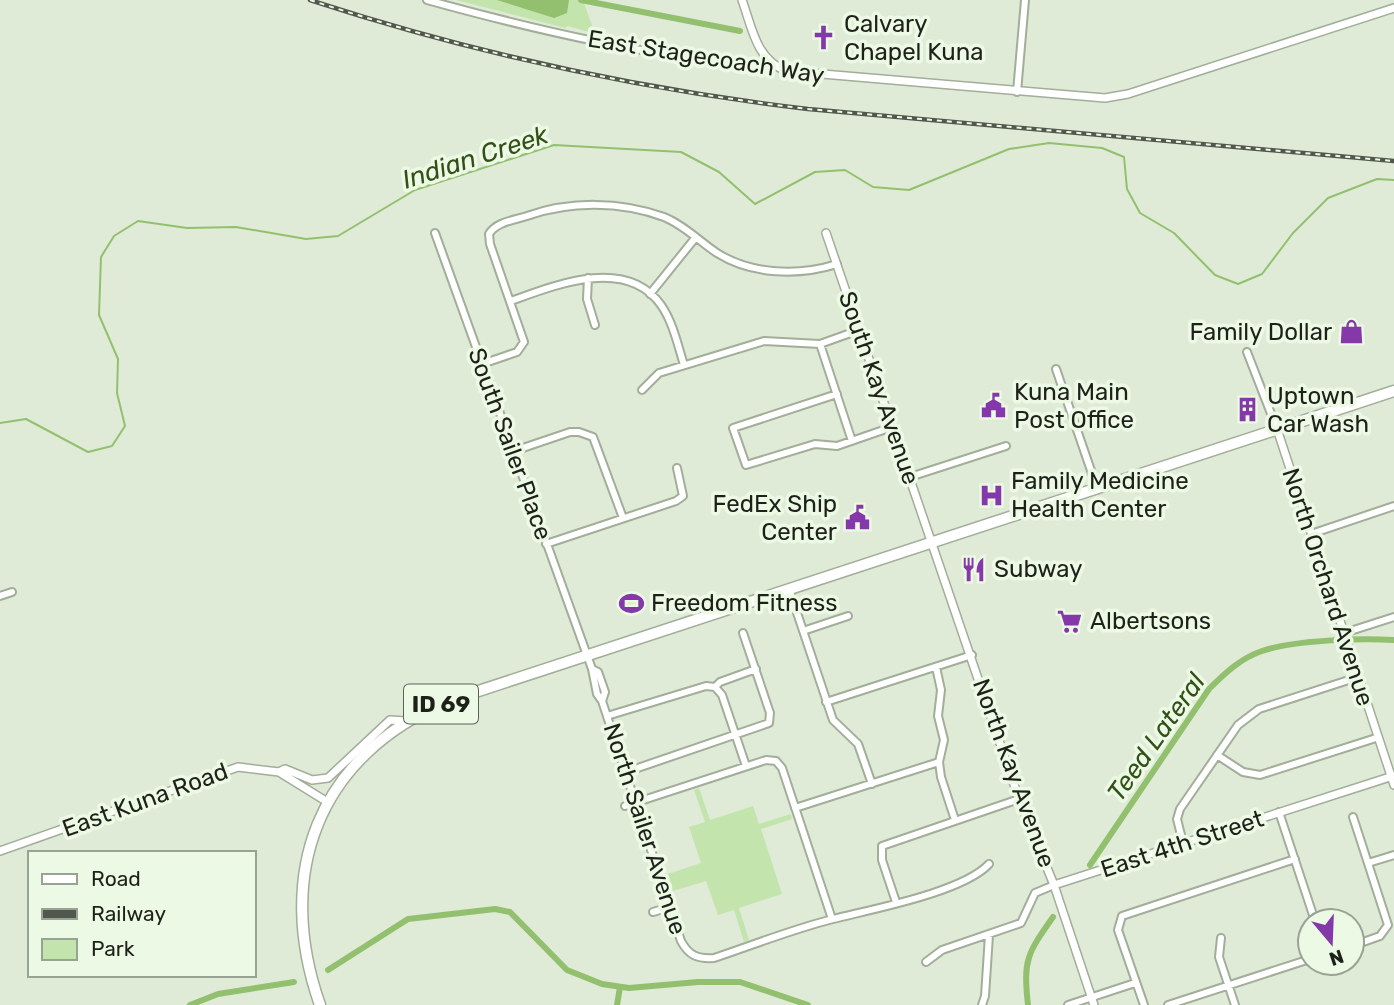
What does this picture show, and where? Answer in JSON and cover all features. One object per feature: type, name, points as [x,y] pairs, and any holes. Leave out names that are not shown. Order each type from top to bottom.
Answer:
[{"type":"main road","points":[[1277,429],[1394,391]]},
{"type":"main road","name":"ID 69","points":[[320,1005],[306,958],[300,914],[305,867],[329,803],[360,759],[406,721],[449,701],[585,655],[1277,429]]},
{"type":"street","name":"East Stagecoach Way","points":[[427,0],[539,29],[747,68],[772,65],[804,74],[1017,93],[1116,97],[1394,9]]},
{"type":"street","points":[[743,0],[763,55],[772,65]]},
{"type":"street","points":[[1017,93],[1025,0]]},
{"type":"street","points":[[482,364],[524,347],[489,234],[497,226],[549,208],[584,204],[663,217],[719,254],[764,269],[804,272],[836,264]]},
{"type":"street","name":"South Sailer Place","points":[[435,233],[585,655]]},
{"type":"street","name":"South Kay Avenue","points":[[826,233],[932,542]]},
{"type":"street","points":[[650,294],[696,237]]},
{"type":"street","points":[[511,301],[570,280],[588,278],[625,283],[650,294],[667,315],[684,365]]},
{"type":"street","points":[[588,278],[587,299],[596,325]]},
{"type":"street","points":[[642,390],[659,373],[764,341],[820,344],[859,330]]},
{"type":"street","points":[[820,344],[852,441]]},
{"type":"street","points":[[1247,352],[1277,429]]},
{"type":"street","points":[[1056,369],[1097,488]]},
{"type":"street","points":[[837,394],[733,428],[746,465],[815,444],[837,446],[892,427]]},
{"type":"street","name":"North Orchard Avenue","points":[[1277,429],[1376,738],[1393,779]]},
{"type":"street","points":[[514,451],[570,432],[587,434],[597,443],[623,518]]},
{"type":"street","points":[[910,477],[1006,446]]},
{"type":"street","points":[[546,544],[683,496],[677,468]]},
{"type":"street","points":[[1311,534],[1394,506]]},
{"type":"street","name":"North Kay Avenue","points":[[932,542],[1019,799],[1059,898],[1093,1001]]},
{"type":"street","points":[[789,589],[826,702],[837,726],[858,744],[872,784]]},
{"type":"street","points":[[0,596],[12,592]]},
{"type":"street","points":[[803,631],[848,616]]},
{"type":"street","points":[[1345,637],[1394,617]]},
{"type":"street","points":[[626,772],[736,736],[769,722],[770,713],[743,633]]},
{"type":"street","points":[[826,702],[972,654]]},
{"type":"street","name":"North Sailer Avenue","points":[[585,655],[592,669],[590,675],[602,701],[681,941],[692,955],[714,958],[832,919]]},
{"type":"street","points":[[936,667],[942,690],[937,716],[944,740],[939,762],[941,778],[955,820]]},
{"type":"street","points":[[715,687],[720,682],[756,669]]},
{"type":"street","points":[[1183,843],[1177,819],[1180,809],[1238,724],[1259,709],[1358,677]]},
{"type":"street","points":[[607,716],[706,686],[715,687],[721,693],[746,766]]},
{"type":"street","points":[[279,772],[285,769],[312,780],[328,778],[390,720],[406,721]]},
{"type":"street","points":[[1217,755],[1243,772],[1261,775],[1376,738]]},
{"type":"street","points":[[625,806],[766,760],[776,761],[782,768],[832,919],[974,878],[989,864]]},
{"type":"street","points":[[795,808],[939,762]]},
{"type":"street","name":"East Kuna Road","points":[[0,851],[222,770],[255,767],[279,772],[329,803]]},
{"type":"street","name":"East 4th Street","points":[[926,962],[942,950],[1021,923],[1035,893],[1054,885],[1279,812],[1393,779]]},
{"type":"street","points":[[896,902],[882,860],[882,846],[1019,799]]},
{"type":"street","points":[[1279,812],[1310,907]]},
{"type":"street","points":[[1353,817],[1387,921],[1387,930],[1366,941]]},
{"type":"street","points":[[1368,863],[1394,855]]},
{"type":"street","points":[[1144,1005],[1118,930],[1119,920],[1126,914],[1295,859]]},
{"type":"street","points":[[653,912],[670,907]]},
{"type":"street","points":[[982,1005],[989,935]]},
{"type":"street","points":[[1221,938],[1219,953],[1235,1005]]},
{"type":"street","points":[[1168,1005],[1296,963]]},
{"type":"street","points":[[1068,1005],[1093,1001],[1135,983]]},
{"type":"green space","points":[[456,0],[583,0],[595,34],[568,26],[565,28]]},
{"type":"green space","points":[[699,788],[710,820],[753,806],[759,824],[791,814],[792,819],[761,829],[782,894],[739,908],[749,940],[744,942],[734,910],[718,915],[706,881],[673,891],[668,874],[701,863],[689,827],[705,822],[694,790]]},
{"type":"shaded area","points":[[497,0],[569,0],[567,13],[554,18]]},
{"type":"waterway","points":[[581,0],[740,31]]},
{"type":"waterway","name":"Indian Creek","points":[[0,423],[26,419],[88,452],[112,446],[125,426],[117,393],[118,359],[99,315],[101,257],[114,236],[138,221],[187,228],[236,227],[306,239],[338,236],[415,190],[554,145],[681,152],[719,172],[755,204],[815,172],[845,170],[873,187],[909,190],[1009,149],[1049,143],[1102,148],[1124,157],[1127,189],[1140,213],[1174,233],[1215,275],[1238,284],[1262,274],[1293,233],[1328,198],[1377,179],[1394,180]]},
{"type":"waterway","name":"Teed Lateral","points":[[1090,865],[1209,689],[1234,667],[1262,651],[1291,644],[1394,640]]},
{"type":"waterway","name":"Teed Lateral","points":[[328,970],[408,919],[495,909],[510,912],[567,970],[602,984],[629,988],[698,982],[740,982],[808,1005]]},
{"type":"waterway","name":"Teed Lateral","points":[[1028,1005],[1026,977],[1029,958],[1037,940],[1053,917]]},
{"type":"waterway","name":"Teed Lateral","points":[[190,1005],[218,994],[294,982]]},
{"type":"waterway","points":[[617,1005],[620,987]]},
{"type":"railway","points":[[310,0],[494,53],[618,80],[744,101],[1394,161]]},
{"type":"place","name":"Calvary Chapel Kuna","points":[[824,38]]},
{"type":"place","name":"Family Dollar","points":[[1352,332]]},
{"type":"place","name":"Kuna Main Post Office","points":[[994,406]]},
{"type":"place","name":"Uptown Car Wash","points":[[1247,410]]},
{"type":"place","name":"Family Medicine Health Center","points":[[991,495]]},
{"type":"place","name":"FedEx Ship Center","points":[[857,518]]},
{"type":"place","name":"Subway","points":[[974,569]]},
{"type":"place","name":"Freedom Fitness","points":[[631,603]]},
{"type":"place","name":"Albertsons","points":[[1070,621]]}]
